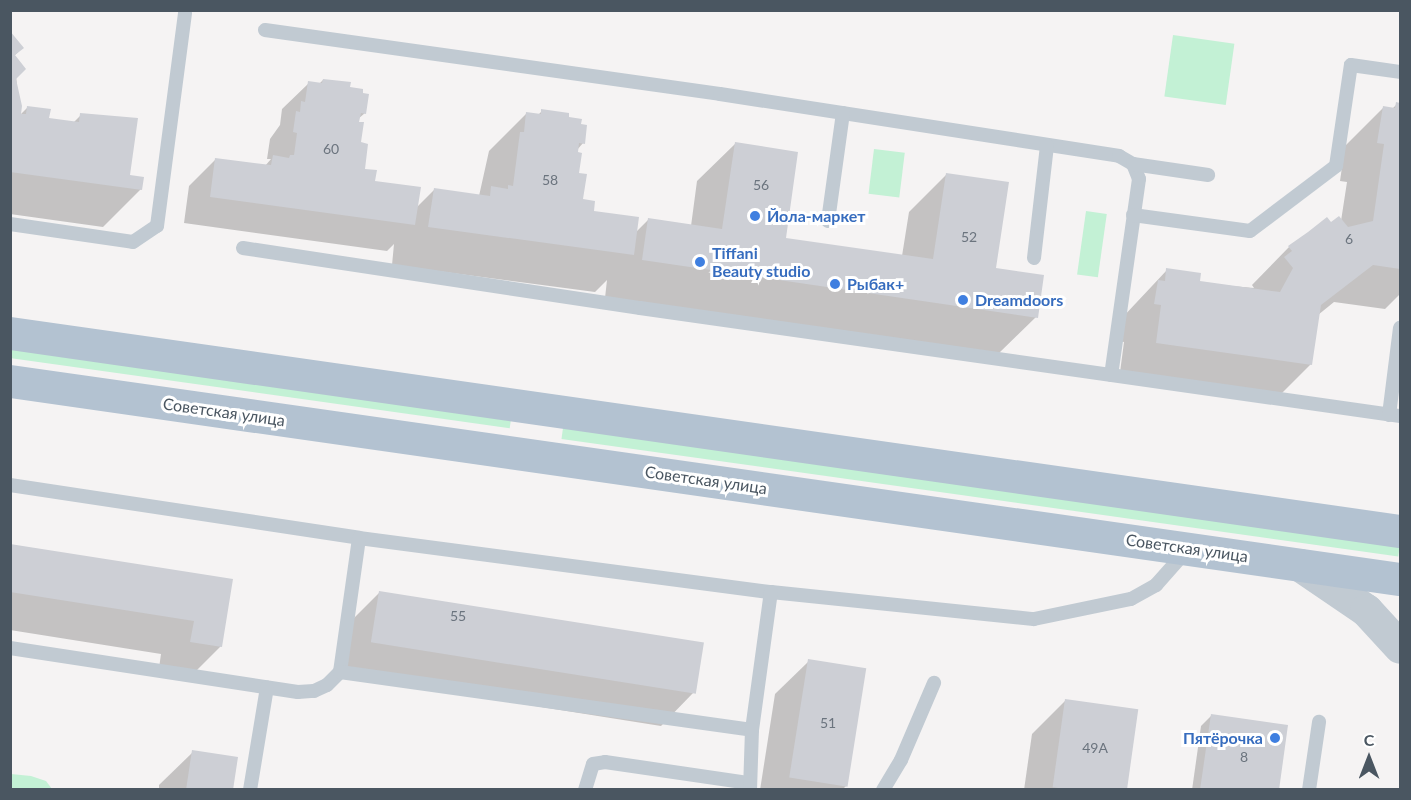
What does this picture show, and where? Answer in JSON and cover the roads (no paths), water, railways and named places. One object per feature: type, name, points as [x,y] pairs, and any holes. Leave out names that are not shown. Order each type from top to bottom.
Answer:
[{"type":"main road","points":[[10,333],[1401,531]]},
{"type":"main road","name":"Советская улица","points":[[10,381],[1401,579]]},
{"type":"main road","points":[[541,456],[547,411]]},
{"type":"street","points":[[1300,565],[1366,610],[1401,647]]},
{"type":"lane","points":[[10,224],[134,242],[157,226],[185,14]]},
{"type":"lane","points":[[265,30],[843,113],[1119,156],[1133,164],[1208,175]]},
{"type":"lane","points":[[1133,215],[1250,231],[1336,166],[1351,65],[1401,72]]},
{"type":"lane","points":[[828,221],[843,113]]},
{"type":"lane","points":[[1034,258],[1047,146]]},
{"type":"lane","points":[[1111,375],[1138,179],[1133,164]]},
{"type":"lane","points":[[243,248],[1395,415],[1401,328]]},
{"type":"lane","points":[[10,485],[359,538],[771,592],[1034,619],[1131,599],[1156,585],[1189,549]]},
{"type":"lane","points":[[10,648],[298,692],[314,691],[327,685],[340,672],[359,538]]},
{"type":"lane","points":[[585,789],[593,764],[606,762],[750,786],[752,730],[771,592]]},
{"type":"lane","points":[[340,672],[752,730]]},
{"type":"lane","points":[[884,789],[901,760],[934,683]]},
{"type":"lane","points":[[250,789],[267,687]]},
{"type":"lane","points":[[1309,789],[1319,722]]},
{"type":"place","name":"Йола-маркет","points":[[755,216]]},
{"type":"place","name":"Tiffani Beauty studio","points":[[700,262]]},
{"type":"place","name":"Рыбак+","points":[[835,284]]},
{"type":"place","name":"Dreamdoors","points":[[963,300]]},
{"type":"place","name":"Пятёрочка","points":[[1275,738]]}]
